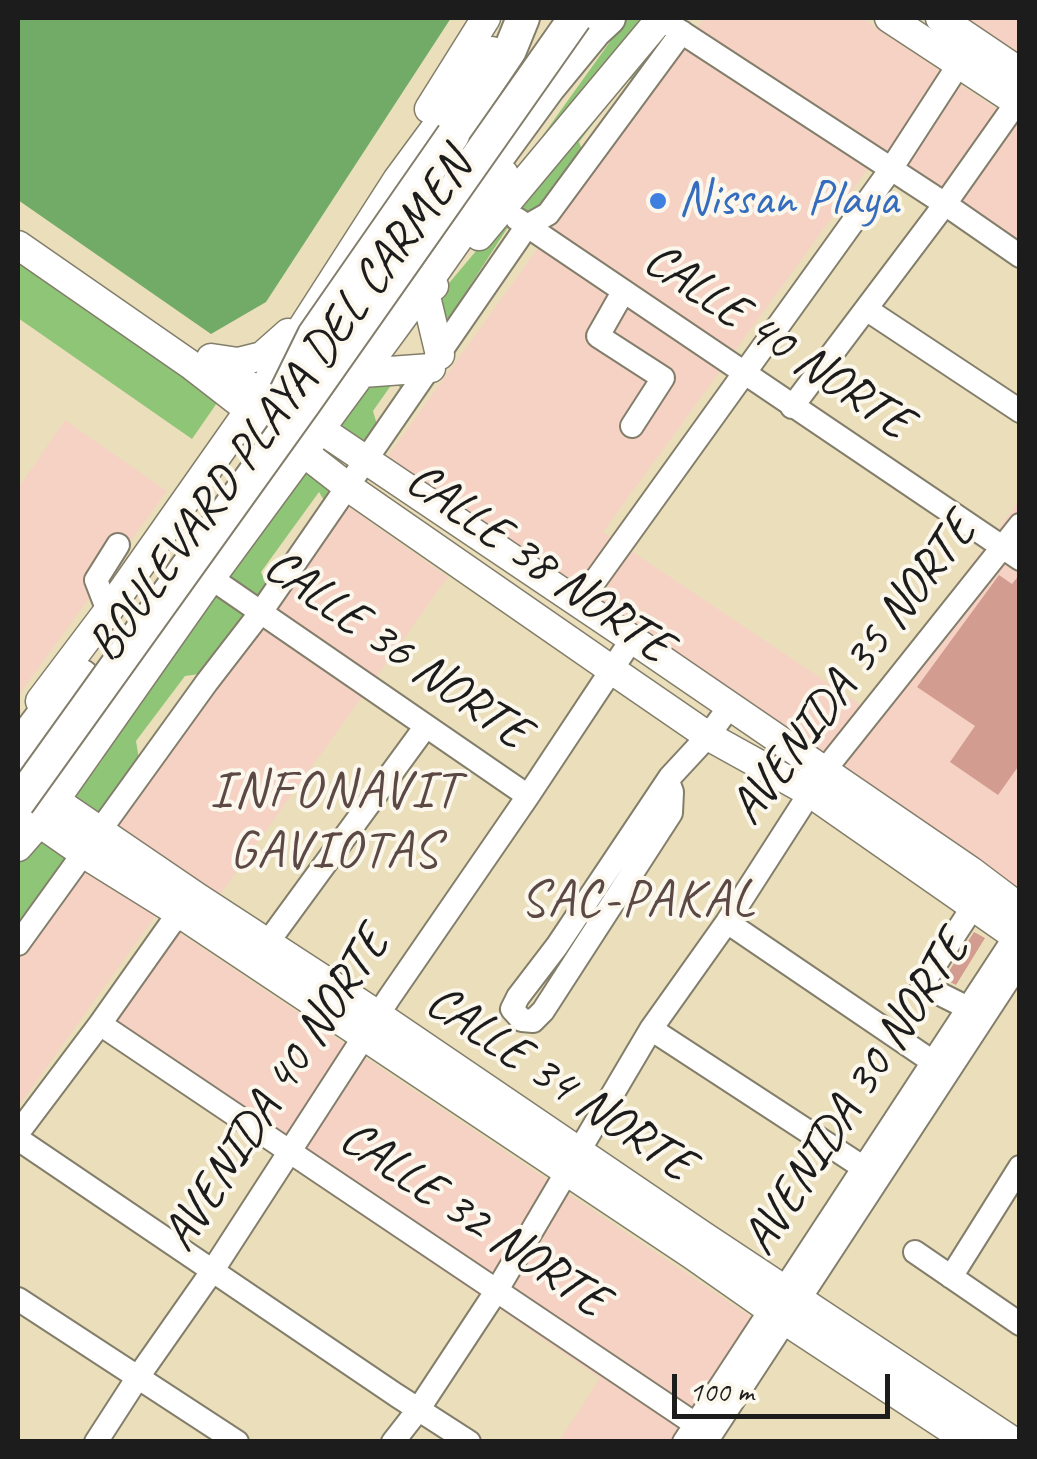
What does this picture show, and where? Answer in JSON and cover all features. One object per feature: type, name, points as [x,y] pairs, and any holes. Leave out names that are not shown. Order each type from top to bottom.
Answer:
[{"type":"highway","points":[[285,405],[314,335],[510,50],[520,18]]},
{"type":"highway","points":[[18,773],[88,687],[553,18]]},
{"type":"highway","points":[[285,405],[575,18]]},
{"type":"highway","points":[[285,405],[324,389],[487,200],[549,88],[595,31],[612,18]]},
{"type":"highway","points":[[18,748],[46,710],[88,687]]},
{"type":"highway","points":[[29,812],[80,737],[88,687]]},
{"type":"main road","points":[[397,180],[399,160],[486,18]]},
{"type":"main road","name":"BOULEVARD PLAYA DEL CARMEN","points":[[18,846],[29,812],[212,578],[303,453],[285,405],[297,339],[397,180],[520,18]]},
{"type":"main road","points":[[889,18],[1018,103]]},
{"type":"main road","points":[[940,18],[1019,70]]},
{"type":"main road","name":"BOULEVARD PLAYA DEL CARMEN","points":[[18,732],[180,507],[285,405],[362,373],[487,200],[668,23]]},
{"type":"main road","name":"CALLE 38 NORTE","points":[[18,229],[202,357],[285,405],[730,706],[816,782],[974,905],[1018,934]]},
{"type":"main road","name":"CALLE 38 NORTE","points":[[18,246],[190,365],[285,405],[303,453],[708,736],[816,782],[972,871],[1018,934]]},
{"type":"main road","points":[[308,317],[302,344],[314,360],[362,373],[435,362],[424,288]]},
{"type":"main road","points":[[202,357],[238,362],[262,356],[308,317]]},
{"type":"main road","points":[[180,507],[200,496],[223,501],[233,512],[237,545]]},
{"type":"main road","name":"CALLE 34 NORTE","points":[[18,773],[29,812],[91,842],[189,905],[979,1436],[1014,1442]]},
{"type":"main road","name":"CALLE 34 NORTE","points":[[189,905],[268,942],[371,1026]]},
{"type":"street","points":[[18,944],[261,612],[527,226],[548,214],[668,23],[1020,256]]},
{"type":"street","points":[[579,603],[891,169],[959,64]]},
{"type":"street","points":[[792,407],[1018,103],[1019,70]]},
{"type":"street","name":"CALLE 40 NORTE","points":[[487,200],[1011,554]]},
{"type":"street","points":[[623,292],[598,336],[663,378],[632,426]]},
{"type":"street","points":[[866,309],[1020,411]]},
{"type":"street","name":"AVENIDA 35 NORTE","points":[[393,1442],[496,1290],[651,1029],[727,922],[816,782],[1011,554],[1020,525]]},
{"type":"street","points":[[108,610],[96,580],[118,545]]},
{"type":"street","name":"CALLE 36 NORTE","points":[[212,578],[528,796]]},
{"type":"street","name":"AVENIDA 40 NORTE","points":[[96,1442],[632,638]]},
{"type":"street","points":[[668,781],[671,813],[542,1011],[533,1020],[522,1020],[512,1006],[668,781],[730,706]]},
{"type":"street","points":[[268,942],[426,726]]},
{"type":"street","points":[[189,905],[170,925],[18,1136],[469,1442]]},
{"type":"street","points":[[968,1008],[922,985],[974,905]]},
{"type":"street","points":[[727,922],[934,1062]]},
{"type":"street","name":"AVENIDA 30 NORTE","points":[[784,1304],[864,1168],[1018,934]]},
{"type":"street","name":"AVENIDA 30 NORTE","points":[[784,1304],[927,1106],[1018,934]]},
{"type":"street","name":"CALLE 32 NORTE","points":[[100,1024],[496,1290],[703,1436]]},
{"type":"street","points":[[651,1029],[864,1168]]},
{"type":"street","points":[[951,1277],[1020,1167]]},
{"type":"street","points":[[914,1252],[1020,1324]]},
{"type":"street","points":[[18,1299],[236,1442]]},
{"type":"street","points":[[703,1436],[784,1304]]},
{"type":"shaded area","points":[[704,18],[862,18],[1019,124],[1019,262],[877,156],[603,532],[864,707],[1019,501],[1019,891],[571,579],[385,460]]},
{"type":"shaded area","points":[[963,18],[1019,18],[1019,56]]},
{"type":"shaded area","points":[[65,420],[167,491],[18,696],[18,488]]},
{"type":"shaded area","points":[[349,507],[448,577],[217,899],[116,828]]},
{"type":"shaded area","points":[[83,867],[156,915],[18,1107],[18,959]]},
{"type":"shaded area","points":[[174,929],[753,1318],[670,1441],[559,1441],[600,1378],[99,1037]]},
{"type":"green space","points":[[18,18],[451,18],[266,302],[211,334],[18,200]]},
{"type":"green space","points":[[627,18],[652,18],[518,170]]},
{"type":"green space","points":[[662,29],[667,38],[635,81],[628,78],[579,142],[583,153],[536,215],[518,207]]},
{"type":"green space","points":[[503,219],[510,224],[440,332],[434,301]]},
{"type":"green space","points":[[18,257],[219,400],[192,439],[18,318]]},
{"type":"green space","points":[[412,375],[402,390],[394,381],[373,411],[378,428],[362,449],[341,435],[338,421],[370,379]]},
{"type":"green space","points":[[304,469],[333,490],[325,502],[319,492],[261,572],[266,584],[257,597],[226,575]]},
{"type":"green space","points":[[217,588],[245,612],[199,674],[185,676],[136,741],[139,759],[96,819],[64,798],[71,788],[81,789],[103,759],[99,756]]},
{"type":"green space","points":[[42,834],[72,855],[18,929],[18,859]]},
{"type":"building","points":[[1020,574],[1020,764],[998,795],[950,762],[975,726],[917,687],[999,575],[1012,584]]},
{"type":"building","points":[[974,932],[985,938],[956,985],[944,979]]},
{"type":"place","name":"Nissan Playa","points":[[658,201]]},
{"type":"district","name":"INFONAVIT GAVIOTAS","points":[[335,822]]},
{"type":"district","name":"SAC-PAKAL","points":[[638,901]]}]
